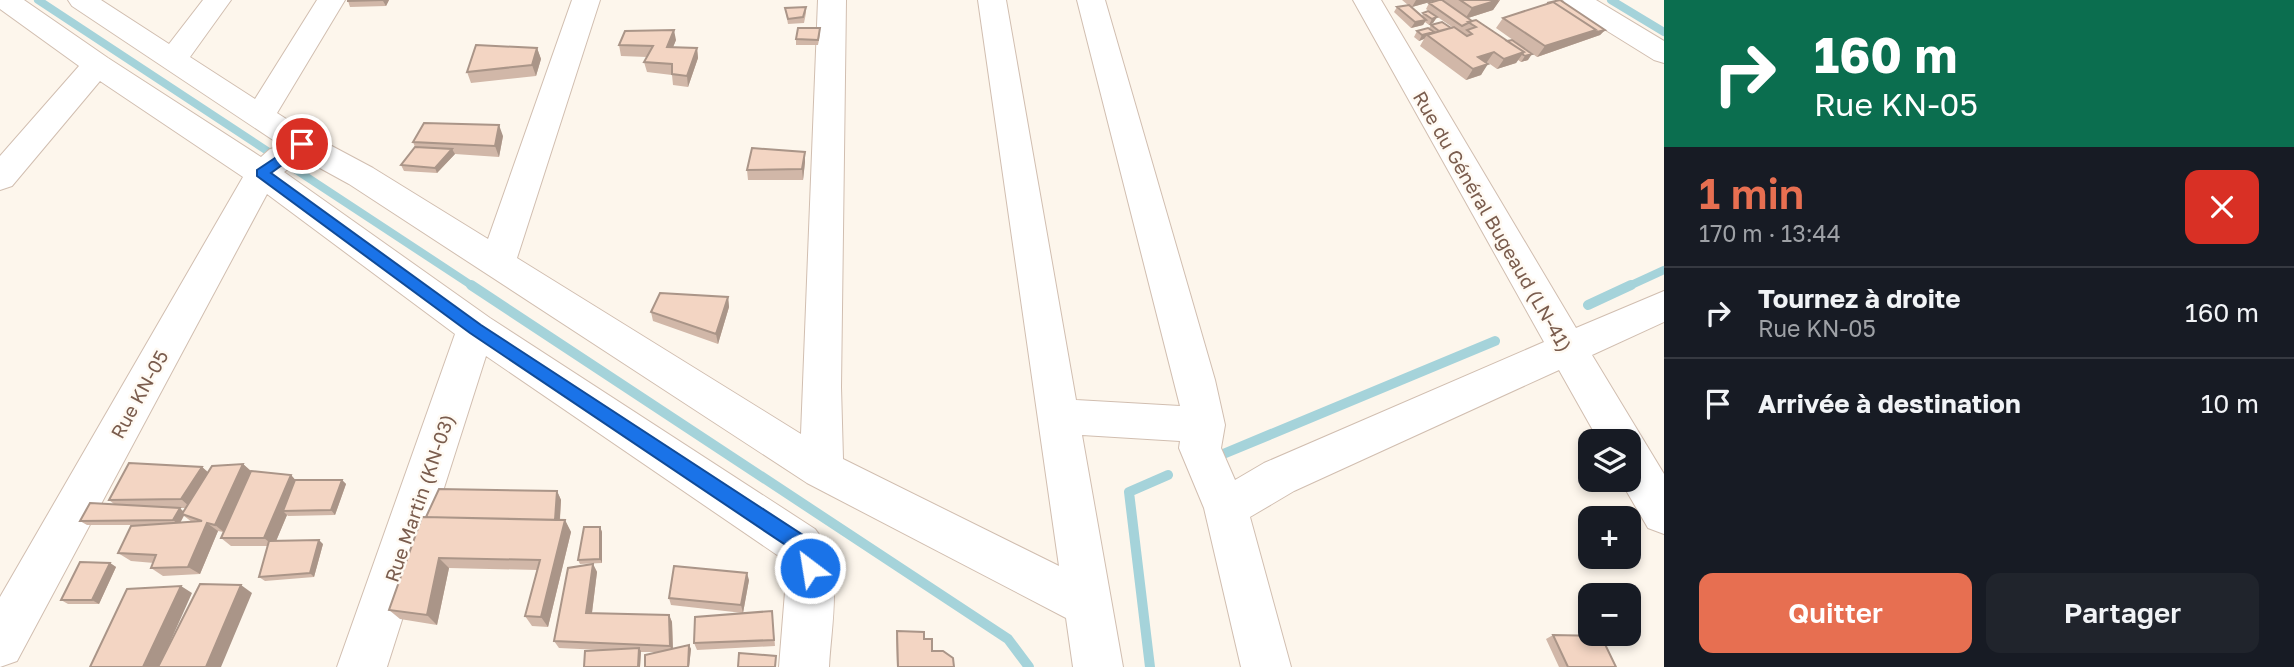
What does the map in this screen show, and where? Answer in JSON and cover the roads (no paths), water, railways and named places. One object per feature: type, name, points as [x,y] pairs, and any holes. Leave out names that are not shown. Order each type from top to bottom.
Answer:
[{"type":"street","points":[[6,0],[97,65],[281,159],[335,195],[476,329],[799,544],[806,554],[810,568],[804,667]]},
{"type":"street","points":[[82,0],[259,117],[281,159],[335,195],[497,265],[822,470],[1089,604]]},
{"type":"street","points":[[172,61],[218,0]]},
{"type":"street","points":[[259,117],[331,0]]},
{"type":"street","points":[[497,265],[586,0]]},
{"type":"street","points":[[822,470],[821,387],[832,0]]},
{"type":"street","points":[[992,0],[1098,667]]},
{"type":"street","points":[[1091,0],[1195,380],[1205,425],[1200,448],[1226,508],[1266,667]]},
{"type":"street","name":"Rue du Général Bugeaud (LN-41)","points":[[1367,0],[1614,429]]},
{"type":"street","points":[[1577,0],[1664,54]]},
{"type":"street","points":[[0,178],[97,65]]},
{"type":"street","name":"Rue KN-05","points":[[0,644],[281,159]]},
{"type":"street","points":[[1226,508],[1279,477],[1664,306]]},
{"type":"street","name":"Rue Martin (KN-03)","points":[[362,667],[476,329]]},
{"type":"street","points":[[1057,416],[1205,425]]},
{"type":"street","points":[[1641,475],[1664,514]]},
{"type":"waterway","points":[[38,0],[474,287]]},
{"type":"waterway","points":[[1611,0],[1664,32]]},
{"type":"waterway","points":[[1627,287],[1664,270]]},
{"type":"waterway","points":[[471,285],[1008,639],[1029,667]]},
{"type":"waterway","points":[[1588,305],[1631,285]]},
{"type":"waterway","points":[[1216,457],[1495,341]]},
{"type":"waterway","points":[[1150,667],[1129,492],[1168,475]]}]
